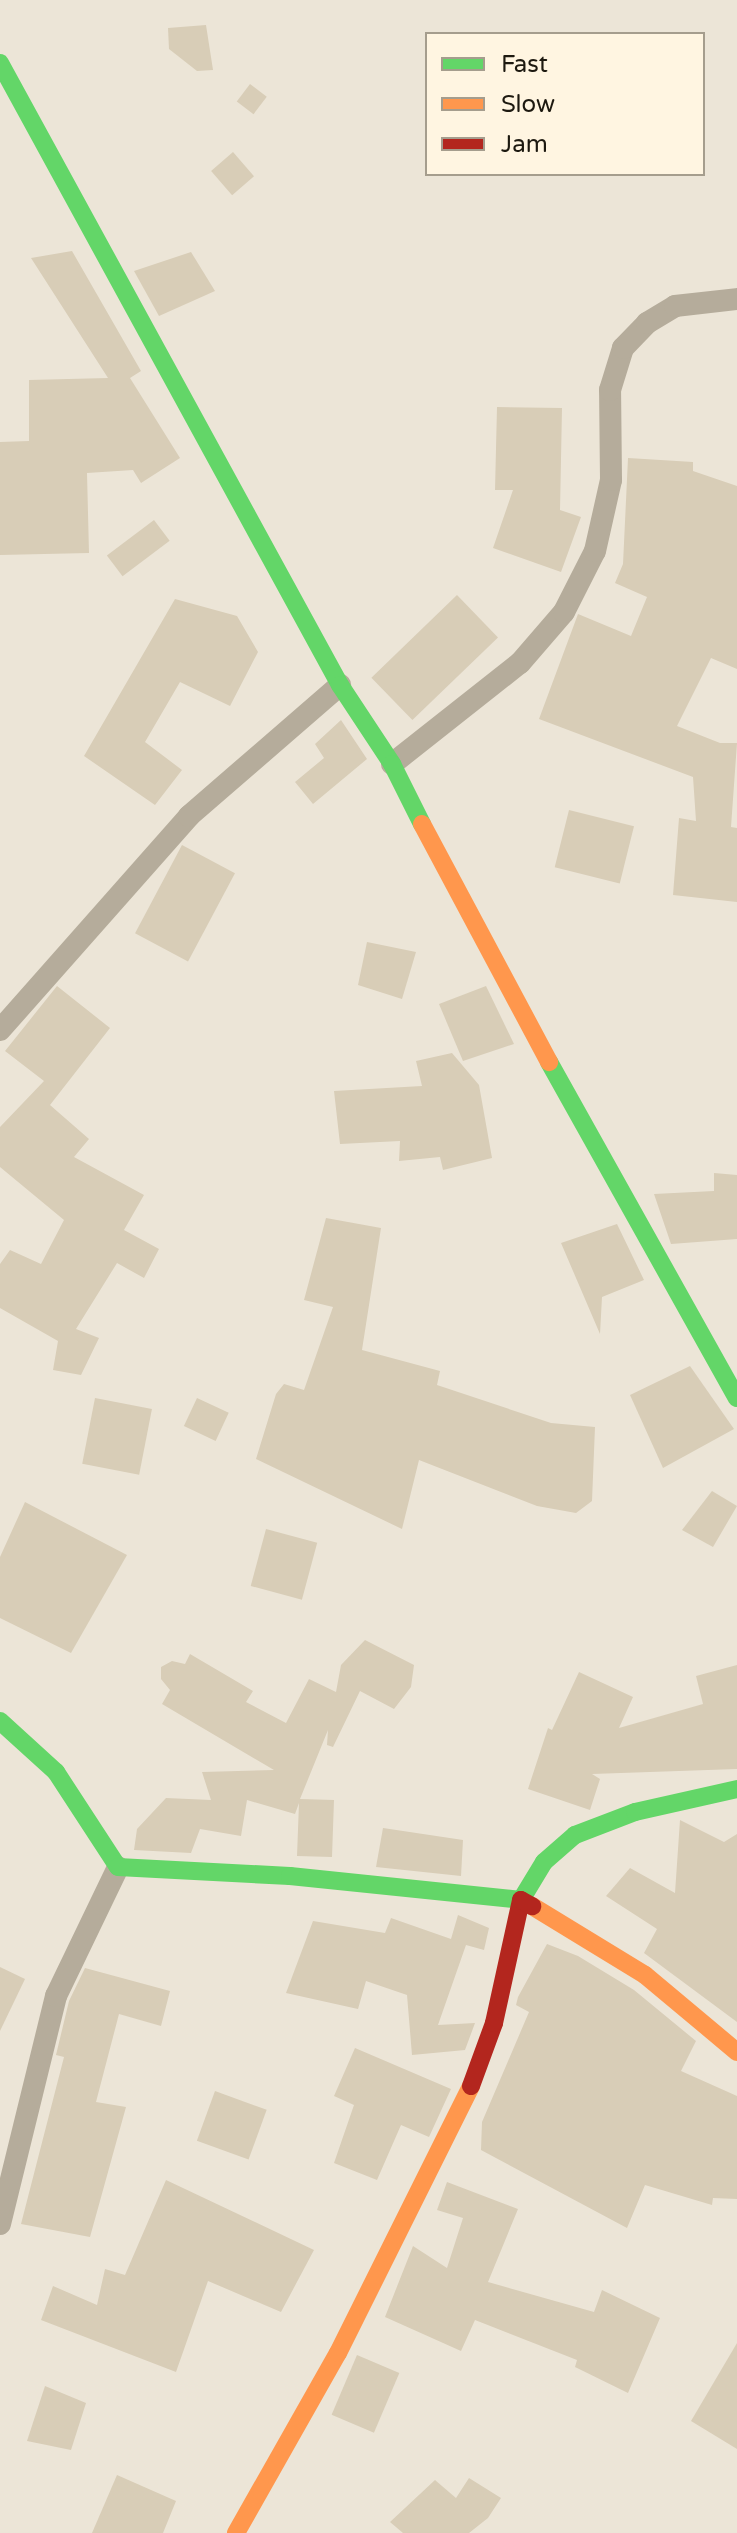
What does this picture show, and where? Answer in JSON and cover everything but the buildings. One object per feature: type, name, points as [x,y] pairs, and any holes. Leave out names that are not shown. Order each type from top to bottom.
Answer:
[{"type":"street","points":[[0,63],[340,685],[392,764],[468,918],[737,1398]]},
{"type":"street","points":[[392,764],[520,663],[564,612],[595,551],[608,494],[614,446],[610,390],[623,348],[647,323],[675,306],[737,299]]},
{"type":"street","points":[[0,1030],[189,816],[340,685]]},
{"type":"street","points":[[0,1721],[56,1772],[118,1867]]},
{"type":"street","points":[[236,2533],[338,2353],[461,2114],[494,2023],[521,1900],[544,1862],[575,1835],[635,1812],[737,1789]]},
{"type":"street","points":[[118,1867],[290,1876],[521,1900],[645,1975],[737,2052]]},
{"type":"street","points":[[0,2224],[56,1996],[118,1867]]},
{"type":"traffic: fast","points":[[0,63],[340,685],[392,764],[422,824]]},
{"type":"traffic: fast","points":[[549,1062],[737,1398]]},
{"type":"traffic: fast","points":[[0,1721],[56,1772],[118,1867],[290,1876],[521,1900],[544,1862],[575,1835],[635,1812],[737,1789]]},
{"type":"traffic: slow","points":[[422,824],[549,1062]]},
{"type":"traffic: slow","points":[[532,1906],[645,1975],[737,2052]]},
{"type":"traffic: slow","points":[[236,2533],[338,2353],[471,2086]]},
{"type":"traffic: jam","points":[[471,2086],[494,2023],[521,1900],[532,1906]]}]
